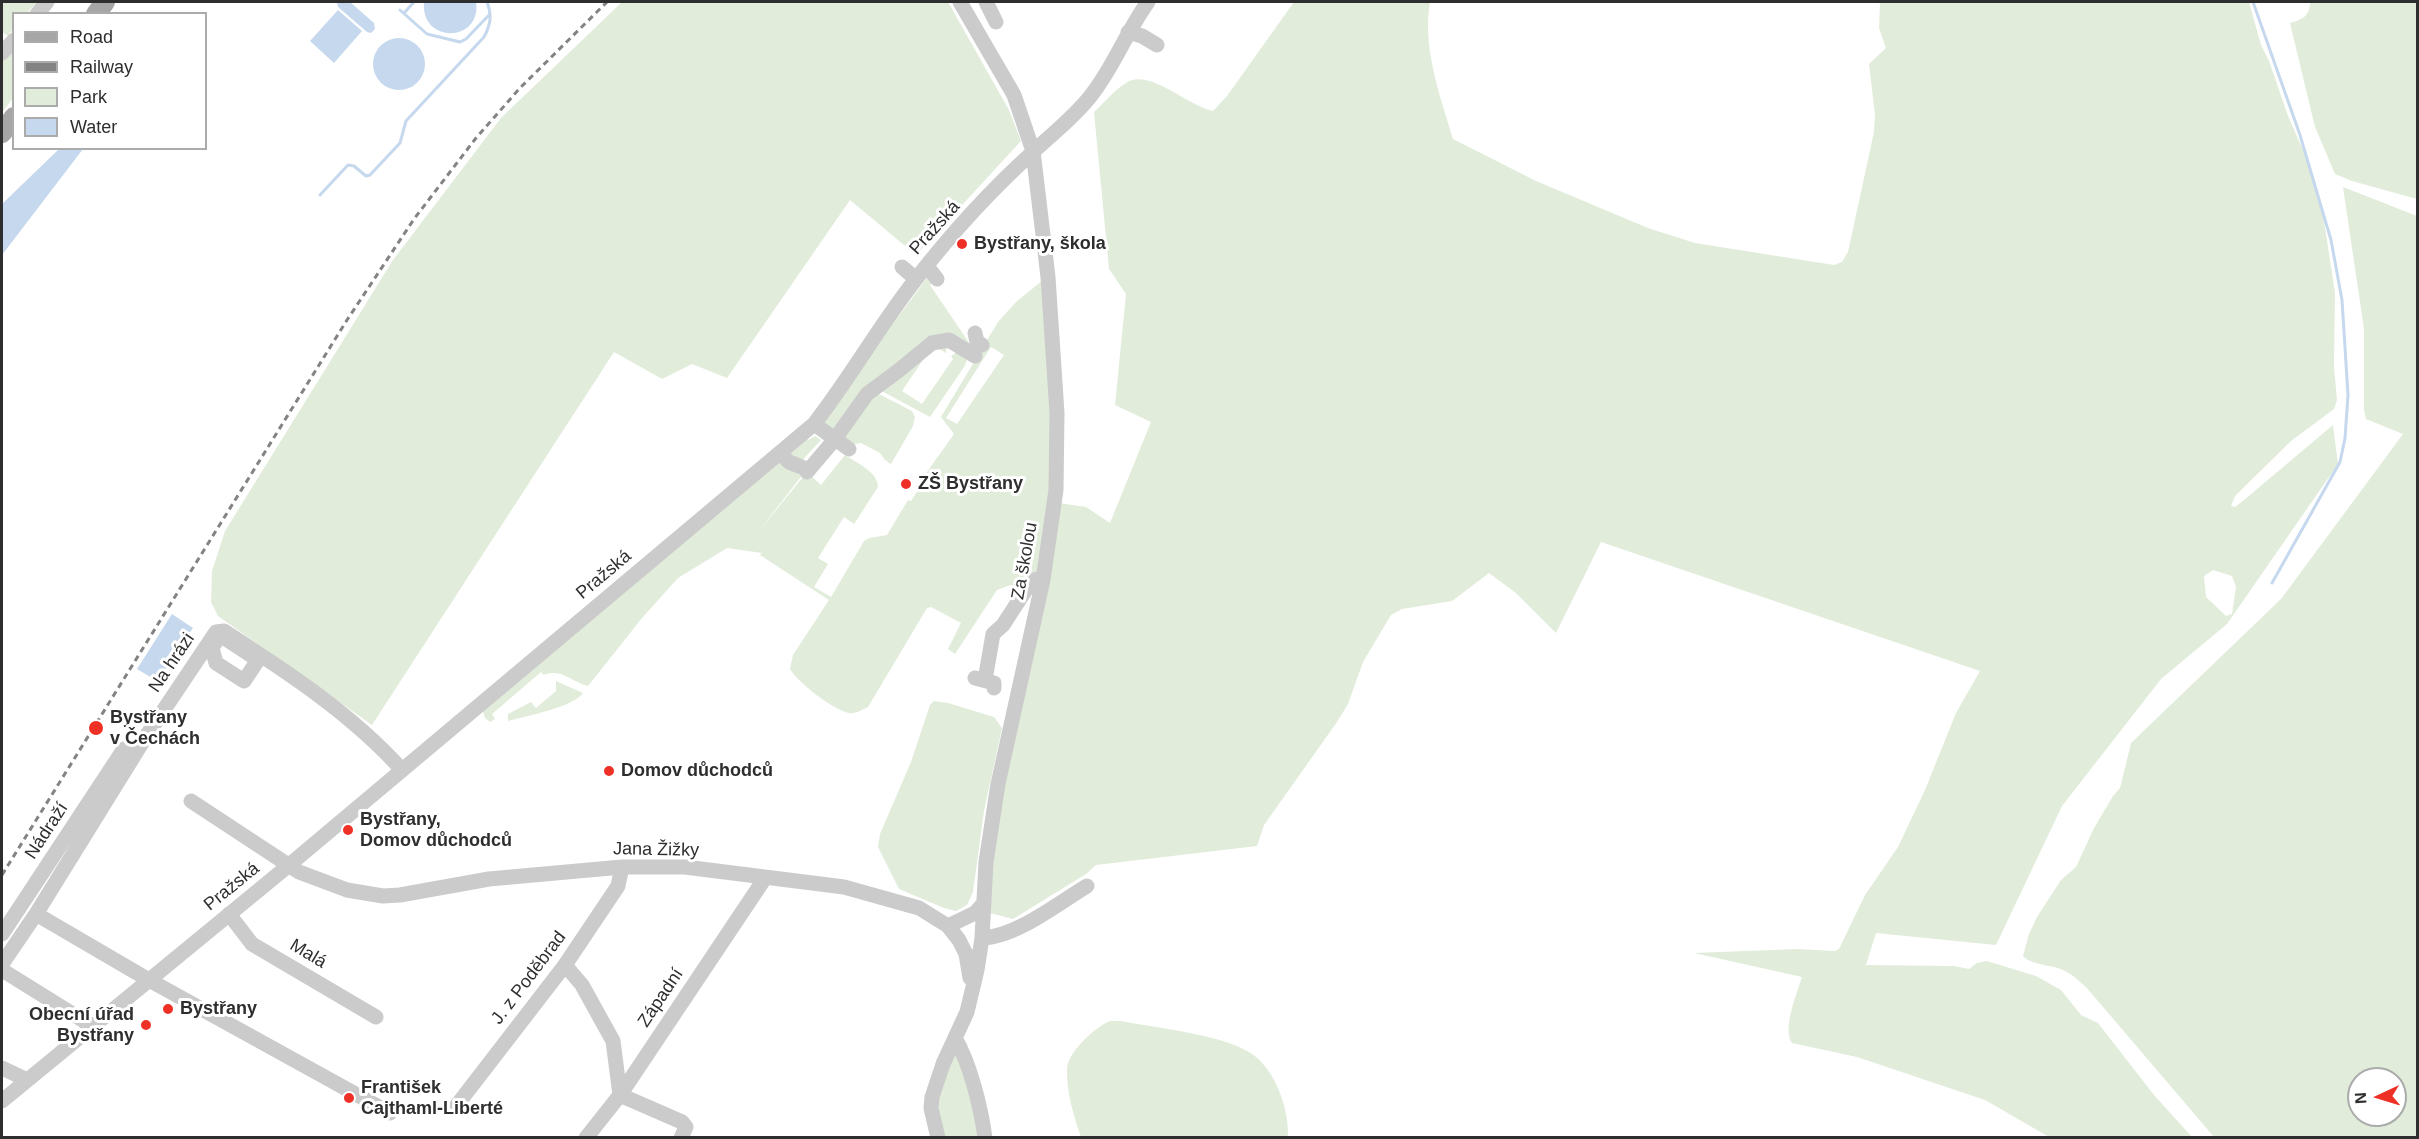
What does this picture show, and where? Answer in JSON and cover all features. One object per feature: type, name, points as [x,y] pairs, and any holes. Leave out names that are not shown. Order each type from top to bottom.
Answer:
[{"type":"main road","points":[[2,133],[12,120]]},
{"type":"street","name":"Za školou","points":[[938,1137],[931,1108],[932,1096],[938,1076],[967,1012],[971,994],[982,938],[986,862],[998,784],[1043,580],[1056,490],[1057,413],[1048,277],[1033,151],[1014,95],[960,2]]},
{"type":"street","points":[[986,2],[996,22]]},
{"type":"street","name":"Pražská","points":[[2,1101],[288,866],[814,424],[837,396],[916,279],[1033,151],[1067,122],[1094,92],[1148,2]]},
{"type":"street","points":[[1128,32],[1142,36],[1157,45]]},
{"type":"street","points":[[902,267],[916,279]]},
{"type":"street","points":[[927,267],[937,279]]},
{"type":"street","points":[[781,454],[789,462],[808,471],[835,439],[867,394],[898,372],[932,343],[949,340],[974,345],[952,349],[946,353]]},
{"type":"street","points":[[814,424],[849,449]]},
{"type":"street","points":[[984,682],[993,634],[1003,625],[1031,582],[1036,579],[1043,580]]},
{"type":"street","name":"Na hrázi","points":[[2,964],[36,914],[151,729],[214,640],[216,632],[224,632],[292,676],[357,727],[402,770]]},
{"type":"street","name":"Nádraží","points":[[2,934],[124,749]]},
{"type":"street","name":"Jana Žižky","points":[[191,801],[288,866],[314,879],[346,890],[382,896],[400,895],[489,879],[622,867],[685,867],[844,887],[919,908],[948,926],[966,954],[970,970],[971,994]]},
{"type":"street","name":"J. z Poděbrad","points":[[457,1105],[565,965],[618,886],[622,867]]},
{"type":"street","name":"Západní","points":[[586,1137],[620,1095],[765,878]]},
{"type":"street","points":[[982,938],[994,938],[1020,926],[1087,886]]},
{"type":"street","points":[[948,926],[975,913],[984,903]]},
{"type":"street","points":[[36,914],[149,980],[390,1113]]},
{"type":"street","name":"Malá","points":[[229,914],[252,944],[376,1017]]},
{"type":"street","points":[[565,965],[582,985],[613,1041],[620,1095],[682,1122],[686,1127],[681,1137]]},
{"type":"street","points":[[2,970],[92,1026]]},
{"type":"street","points":[[955,1038],[972,1082],[985,1137]]},
{"type":"street","points":[[2,1068],[27,1080]]},
{"type":"green space","points":[[2,2],[37,2],[28,12],[12,12],[12,30],[8,36],[2,32]]},
{"type":"green space","points":[[622,2],[948,2],[1009,110],[1021,141],[916,255],[850,200],[727,378],[692,364],[662,379],[614,352],[372,725],[218,616],[211,602],[212,571],[225,531],[393,260],[501,118]]},
{"type":"green space","points":[[1294,2],[1430,2],[1428,36],[1430,54],[1453,139],[1536,181],[1648,228],[1695,243],[1834,265],[1842,262],[1848,252],[1874,132],[1875,115],[1869,64],[1886,48],[1879,28],[1880,2],[2249,2],[2261,45],[2311,168],[2322,208],[2335,293],[2334,367],[2337,400],[2334,409],[2291,441],[2235,496],[2231,506],[2235,507],[2244,500],[2333,425],[2338,464],[2227,624],[2161,679],[2062,806],[1996,945],[1876,933],[1866,965],[1954,966],[1969,969],[1977,963],[1987,961],[2036,976],[2061,990],[2081,1015],[2098,1023],[2154,1095],[2192,1137],[2049,1137],[1985,1100],[1857,1057],[1792,1043],[1789,1037],[1789,1020],[1802,977],[1694,953],[1797,949],[1835,951],[1839,949],[1865,895],[1898,847],[1925,790],[1956,713],[1980,671],[1601,542],[1556,633],[1516,593],[1489,573],[1452,601],[1402,609],[1391,615],[1363,662],[1348,704],[1264,825],[1257,846],[1096,865],[1086,874],[1013,919],[986,912],[1001,786],[1059,503],[1086,507],[1110,523],[1151,422],[1115,405],[1126,294],[1109,269],[1094,112],[1117,89],[1135,79],[1157,84],[1213,111],[1227,96]],"holes":[[[2213,570],[2232,576],[2236,587],[2232,614],[2226,616],[2206,597],[2204,576]]]},
{"type":"green space","points":[[2310,2],[2417,2],[2417,199],[2335,174],[2315,127],[2290,23],[2304,17],[2309,11]]},
{"type":"green space","points":[[12,47],[12,99],[2,113],[2,59]]},
{"type":"green space","points":[[2343,187],[2417,216],[2417,1137],[2214,1137],[2086,987],[2063,970],[2031,961],[2023,956],[2037,917],[2061,880],[2076,867],[2094,828],[2120,788],[2131,743],[2281,599],[2403,434],[2366,419],[2364,329]]},
{"type":"green space","points":[[927,278],[932,282],[930,285],[972,347],[941,336],[836,429],[830,429],[824,422],[862,365]]},
{"type":"green space","points":[[1043,280],[1057,413],[1043,580],[1019,590],[1010,585],[997,590],[955,654],[948,649],[961,623],[931,607],[927,608],[868,707],[854,713],[843,711],[826,702],[808,688],[790,669],[793,655],[829,600],[760,555],[762,553],[727,548],[678,578],[642,618],[588,686],[561,674],[544,675],[541,672],[492,714],[495,719],[490,722],[485,718],[482,708],[806,437],[808,440],[815,436],[821,440],[797,466],[804,473],[754,537],[807,472],[821,485],[845,455],[866,468],[875,477],[878,487],[854,524],[844,517],[818,558],[828,564],[814,587],[831,597],[864,541],[887,535],[908,500],[911,501],[924,481],[922,479],[954,434],[941,417],[998,322],[1016,302]],"holes":[[[991,347],[1004,355],[957,424],[946,418]]]},
{"type":"green space","points":[[946,342],[953,345],[946,349],[946,353],[933,345]]},
{"type":"green space","points":[[933,345],[902,391],[922,404],[953,359],[951,356],[957,352],[965,354],[967,360],[930,417],[878,389]]},
{"type":"green space","points":[[875,392],[912,411],[915,417],[913,426],[891,464],[880,453],[861,443],[849,445],[841,432]]},
{"type":"green space","points":[[556,681],[583,693],[560,707],[508,721],[508,714],[531,702],[536,708],[556,691]]},
{"type":"green space","points":[[934,701],[994,717],[1002,728],[984,811],[973,892],[967,905],[956,911],[899,889],[878,847],[880,834],[911,762],[930,705]]},
{"type":"green space","points":[[1110,1021],[1121,1021],[1211,1038],[1244,1049],[1263,1064],[1276,1083],[1284,1105],[1288,1137],[1081,1137],[1069,1095],[1067,1068],[1072,1055],[1083,1041]]},
{"type":"green space","points":[[951,1050],[957,1054],[981,1137],[944,1137],[937,1099]]},
{"type":"water","points":[[337,2],[350,2],[374,23],[375,29],[371,33],[367,32],[338,7]]},
{"type":"water","points":[[424,2],[476,2],[475,15],[470,25],[461,31],[451,33],[440,31],[431,25],[425,16]]},
{"type":"water","points":[[338,10],[362,31],[334,63],[310,41]]},
{"type":"water","points":[[394,38],[404,38],[418,45],[425,64],[418,83],[404,90],[394,90],[384,86],[377,79],[373,69],[373,59],[377,49],[384,42]]},
{"type":"water","points":[[58,150],[82,150],[2,255],[2,204]]},
{"type":"water","points":[[172,614],[193,628],[157,681],[137,669]]},
{"type":"waterway","points":[[404,13],[414,2]]},
{"type":"waterway","points":[[320,195],[348,165],[354,166],[366,176],[370,175],[400,143],[406,121],[484,37],[490,20],[487,2]]},
{"type":"waterway","points":[[2253,2],[2300,135],[2331,240],[2342,300],[2348,395],[2345,438],[2340,462],[2272,583]]},
{"type":"waterway","points":[[400,10],[427,34],[460,42],[466,39],[490,14]]},
{"type":"railway","points":[[2,875],[347,320],[414,219],[476,138],[520,88],[607,2]]},
{"type":"place","name":"Bystřany, škola","points":[[962,244]]},
{"type":"place","name":"ZŠ Bystřany","points":[[906,484]]},
{"type":"place","name":"Bystřany v Čechách","points":[[96,728]]},
{"type":"place","name":"Domov důchodců","points":[[609,771]]},
{"type":"place","name":"Bystřany, Domov důchodců","points":[[348,830]]},
{"type":"place","name":"Bystřany","points":[[168,1009]]},
{"type":"place","name":"Obecní úřad Bystřany","points":[[146,1025]]},
{"type":"place","name":"František Cajthaml-Liberté","points":[[349,1098]]}]
